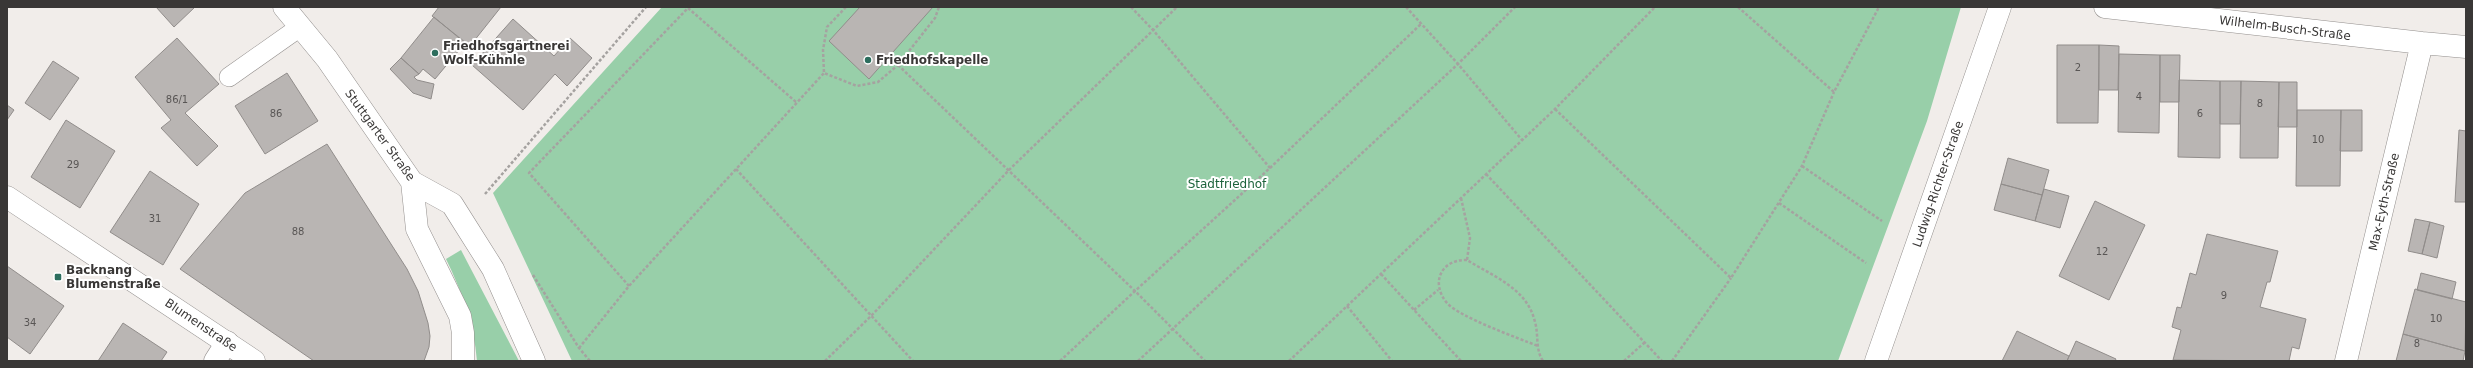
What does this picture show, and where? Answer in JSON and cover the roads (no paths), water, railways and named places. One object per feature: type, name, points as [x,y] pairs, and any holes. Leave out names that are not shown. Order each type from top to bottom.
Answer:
[{"type":"street","name":"Stuttgarter Straße","points":[[284,7],[327,59],[412,182],[452,204],[457,210],[494,269],[534,361]]},
{"type":"street","name":"Ludwig-Richter-Straße","points":[[1876,361],[2000,7]]},
{"type":"street","name":"Wilhelm-Busch-Straße","points":[[2105,7],[2422,43],[2466,46]]},
{"type":"street","name":"Max-Eyth-Straße","points":[[2346,361],[2422,43]]},
{"type":"street","points":[[412,182],[417,229],[460,316],[463,333],[463,361]]},
{"type":"street","name":"Blumenstraße","points":[[7,197],[254,361]]},
{"type":"street","points":[[215,361],[227,342]]},
{"type":"lane","points":[[229,77],[300,27]]},
{"type":"place","name":"Friedhofsgärtnerei Wolf-Kühnle","points":[[435,53]]},
{"type":"place","name":"Friedhofskapelle","points":[[868,60]]},
{"type":"place","name":"Backnang Blumenstraße","points":[[58,277]]},
{"type":"park label","name":"Stadtfriedhof","points":[[1227,184]]}]
